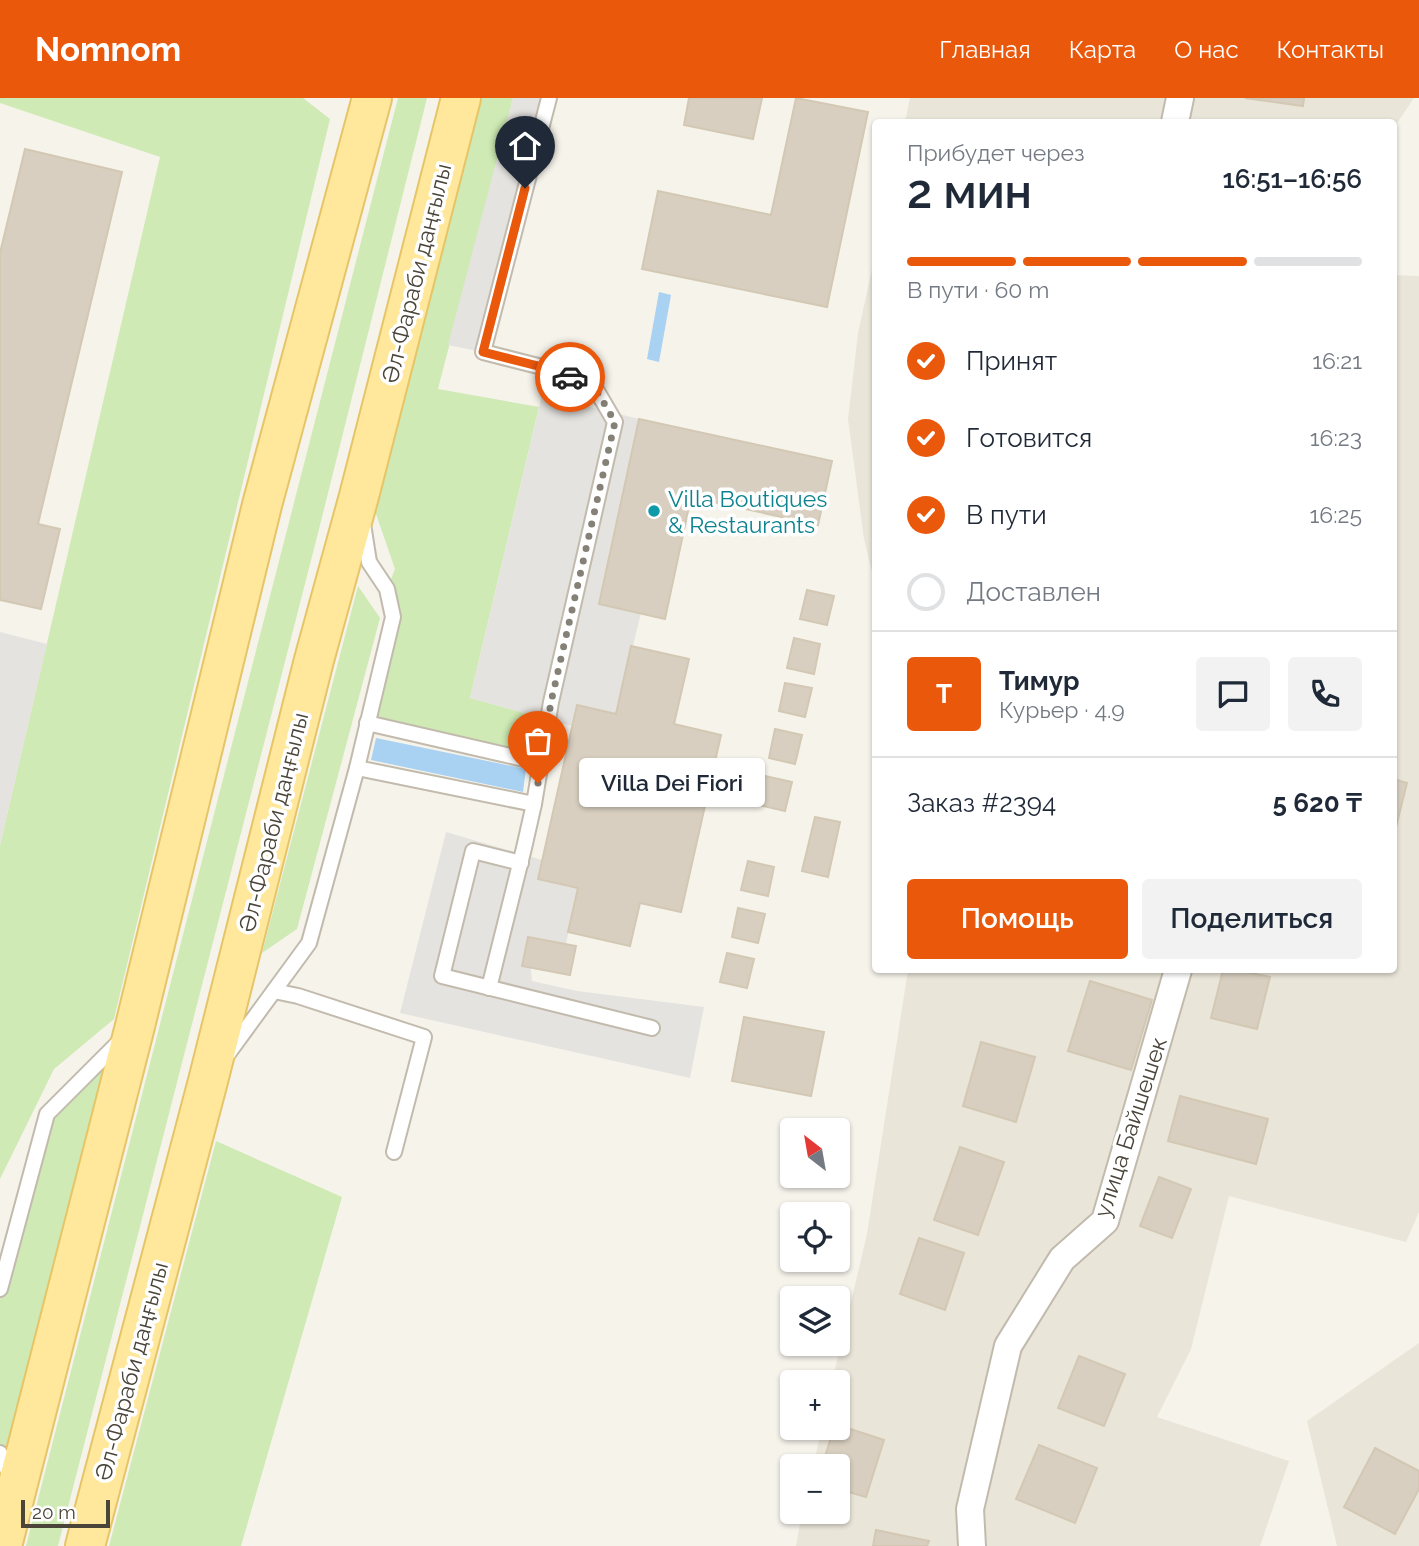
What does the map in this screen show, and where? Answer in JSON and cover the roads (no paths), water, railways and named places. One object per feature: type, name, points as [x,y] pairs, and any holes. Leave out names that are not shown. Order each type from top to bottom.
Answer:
[{"type":"main road","points":[[2,1546],[135,1026],[262,505],[372,98]]},
{"type":"main road","name":"Әл-Фараби даңғылы","points":[[85,1546],[208,1081],[314,660],[461,98]]},
{"type":"street","points":[[1176,119],[1180,98]]},
{"type":"street","name":"улица Байшешек","points":[[972,1546],[970,1509],[1008,1346],[1062,1259],[1105,1221],[1177,973]]},
{"type":"lane","points":[[489,988],[521,863],[551,702],[615,422],[594,386],[546,368],[483,352],[549,98]]},
{"type":"lane","points":[[208,1081],[309,943],[358,768],[393,617],[387,589],[369,562],[359,496]]},
{"type":"lane","points":[[367,723],[541,763]]},
{"type":"lane","points":[[358,768],[534,804]]},
{"type":"lane","points":[[521,863],[473,851],[442,976],[652,1028]]},
{"type":"lane","points":[[274,991],[299,996],[424,1037],[394,1152]]},
{"type":"lane","points":[[0,1285],[6,1240],[47,1114],[135,1026]]},
{"type":"lane","points":[[0,1453],[16,1492]]},
{"type":"water","points":[[659,292],[671,295],[659,362],[647,359]]},
{"type":"water","points":[[376,738],[526,769],[523,792],[371,760]]},
{"type":"place","name":"Villa Boutiques & Restaurants","points":[[654,511]]},
{"type":"place","name":"Villa Dei Fiori","points":[[538,783]]}]
